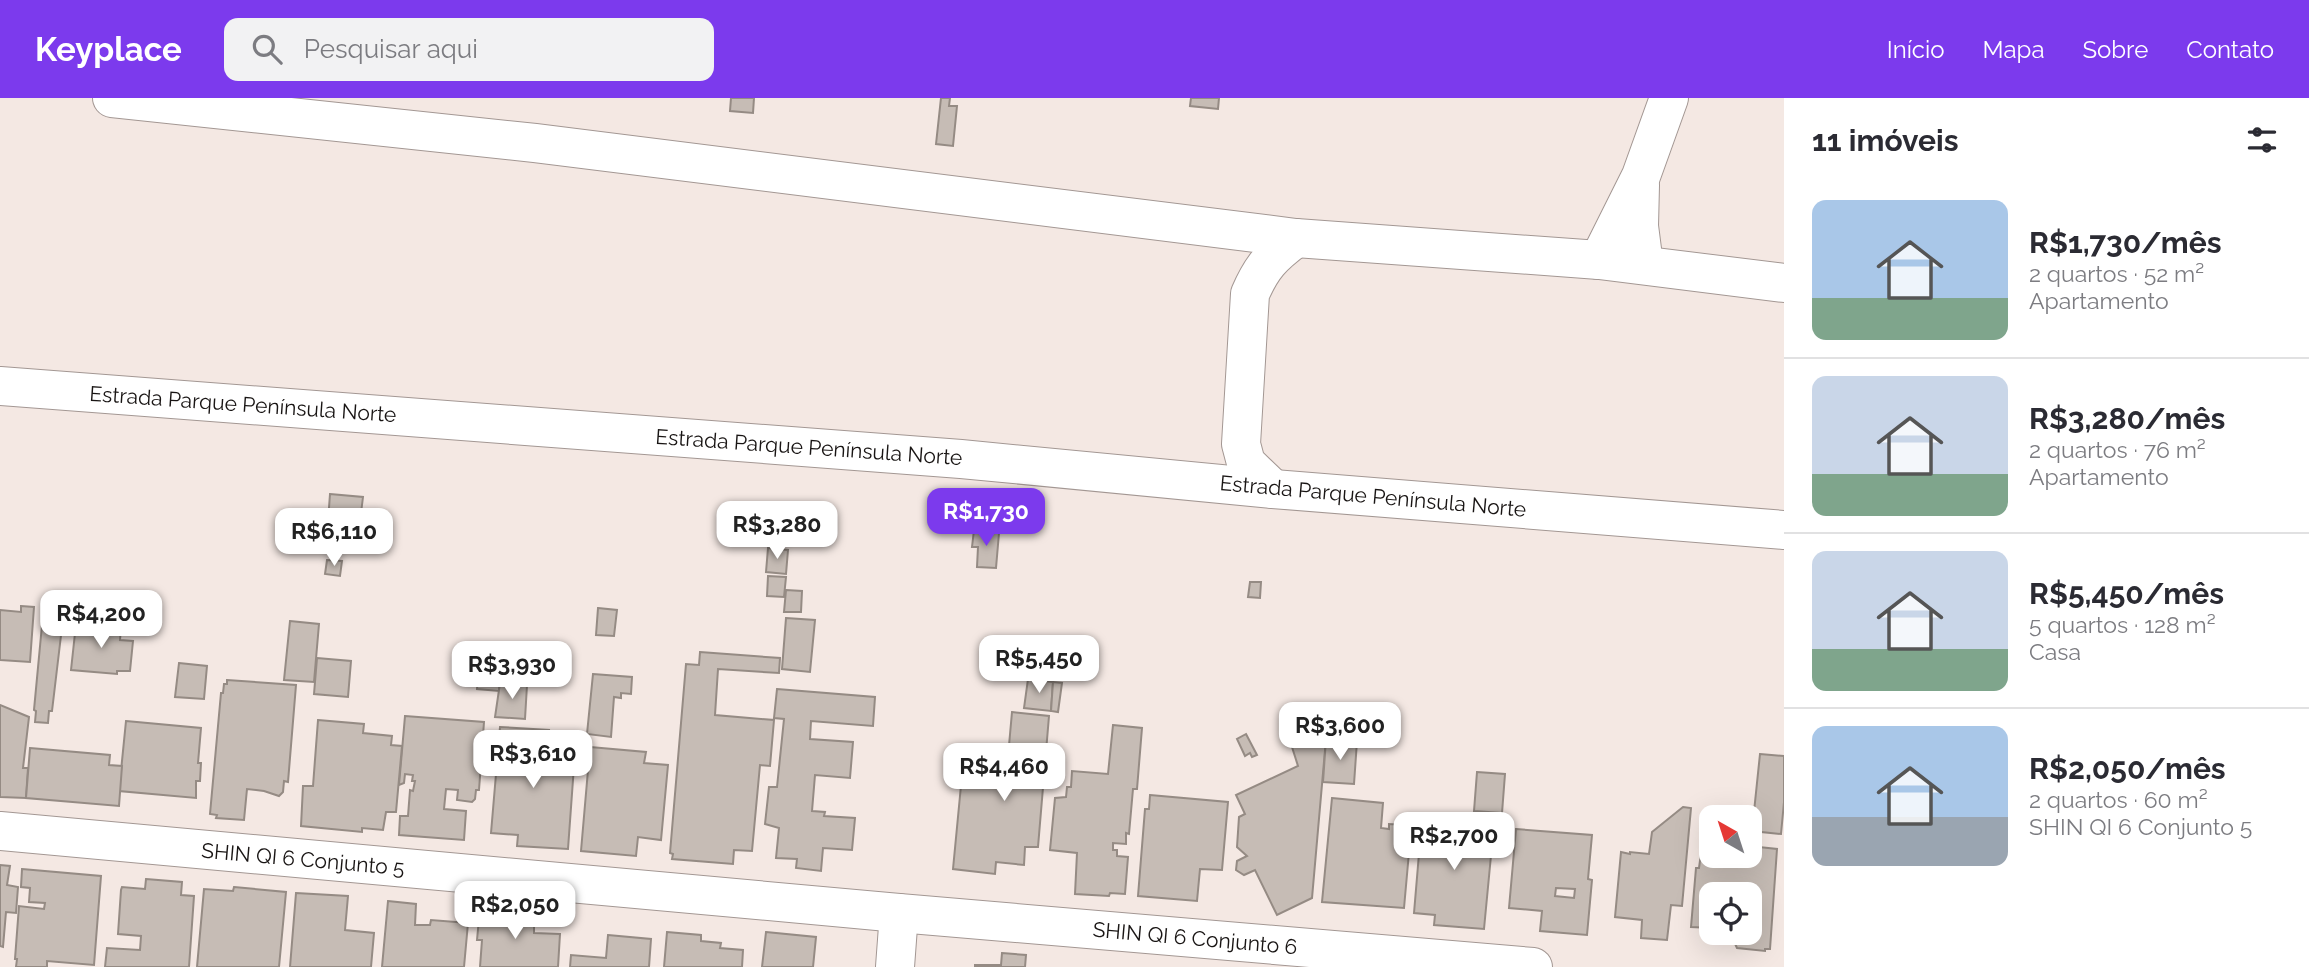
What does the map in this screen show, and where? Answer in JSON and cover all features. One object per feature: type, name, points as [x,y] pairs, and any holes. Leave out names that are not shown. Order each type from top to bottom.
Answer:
[{"type":"main road","points":[[112,98],[548,145],[1296,238],[1599,260],[1784,283]]},
{"type":"main road","points":[[1599,260],[1641,176],[1669,98]]},
{"type":"main road","points":[[1641,176],[1639,219],[1644,265]]},
{"type":"main road","points":[[1273,489],[1246,463],[1241,444],[1250,294],[1259,273],[1270,258],[1296,238]]},
{"type":"main road","name":"Estrada Parque Península Norte","points":[[0,386],[961,459],[1273,489],[1784,530]]},
{"type":"main road","name":"SHIN QI 6 Conjunto 5","points":[[0,831],[899,913]]},
{"type":"main road","points":[[895,967],[899,913]]},
{"type":"main road","name":"SHIN QI 6 Conjunto 6","points":[[899,913],[1533,967]]},
{"type":"building","points":[[731,98],[754,98],[753,113],[730,111]]},
{"type":"building","points":[[941,98],[950,98],[949,106],[957,106],[953,146],[936,144]]},
{"type":"building","points":[[1191,98],[1219,98],[1218,109],[1190,106]]},
{"type":"building","points":[[330,494],[363,497],[360,521],[351,520],[349,537],[327,535]]},
{"type":"building","points":[[974,530],[999,533],[996,568],[977,567],[978,547],[972,547]]},
{"type":"building","points":[[328,540],[340,542],[339,553],[327,552]]},
{"type":"building","points":[[768,548],[788,550],[786,574],[766,572]]},
{"type":"building","points":[[327,560],[342,561],[340,576],[325,574]]},
{"type":"building","points":[[768,576],[786,577],[784,597],[767,596]]},
{"type":"building","points":[[1250,582],[1261,582],[1260,598],[1248,597]]},
{"type":"building","points":[[786,590],[802,591],[801,612],[784,612]]},
{"type":"building","points":[[21,606],[34,607],[30,662],[0,660],[0,610],[21,612]]},
{"type":"building","points":[[598,608],[617,610],[614,636],[596,635]]},
{"type":"building","points":[[786,618],[815,620],[810,672],[782,669]]},
{"type":"building","points":[[290,621],[319,624],[314,682],[284,680]]},
{"type":"building","points":[[76,624],[121,628],[120,640],[133,641],[130,671],[117,671],[117,674],[71,670]]},
{"type":"building","points":[[42,625],[62,627],[52,711],[49,711],[48,723],[35,722],[34,710]]},
{"type":"building","points":[[481,645],[503,646],[499,691],[477,689]]},
{"type":"building","points":[[700,652],[780,658],[779,673],[718,669],[715,715],[774,720],[770,766],[760,765],[752,851],[734,850],[733,864],[672,859],[673,854],[670,853],[686,664],[699,665]]},
{"type":"building","points":[[317,658],[351,661],[348,697],[314,694]]},
{"type":"building","points":[[179,663],[207,666],[204,699],[175,697]]},
{"type":"building","points":[[593,674],[632,677],[631,694],[621,693],[621,698],[614,697],[611,737],[587,734]]},
{"type":"building","points":[[1028,679],[1053,682],[1051,711],[1024,708]]},
{"type":"building","points":[[227,680],[296,685],[288,782],[284,781],[283,792],[279,796],[247,789],[244,820],[216,818],[217,815],[210,814],[221,693]]},
{"type":"building","points":[[1053,682],[1062,683],[1058,712],[1051,711]]},
{"type":"building","points":[[500,683],[527,685],[525,719],[495,717]]},
{"type":"building","points":[[777,689],[875,697],[873,726],[811,721],[810,739],[853,742],[850,778],[815,775],[812,811],[825,812],[824,816],[855,818],[852,850],[823,848],[821,871],[796,868],[797,859],[776,858],[779,828],[765,824],[769,787],[777,787],[784,719],[774,718]]},
{"type":"building","points":[[0,705],[29,717],[23,768],[28,768],[26,798],[0,797]]},
{"type":"building","points":[[1012,712],[1049,716],[1038,847],[1025,847],[1024,865],[996,862],[995,874],[953,869],[962,775],[1006,779]]},
{"type":"building","points":[[405,716],[484,722],[479,790],[476,790],[475,799],[472,802],[457,800],[458,790],[446,789],[444,809],[466,811],[464,840],[399,835],[400,816],[408,816],[410,790],[413,791],[415,781],[412,781],[413,775],[405,774],[404,783],[399,785]]},
{"type":"building","points":[[318,720],[364,724],[363,733],[392,736],[391,745],[402,746],[396,812],[386,812],[383,830],[362,828],[362,832],[301,826],[303,786],[313,786]]},
{"type":"building","points":[[126,721],[201,728],[198,763],[201,763],[200,781],[196,781],[196,798],[119,791]]},
{"type":"building","points":[[1113,725],[1142,728],[1137,789],[1133,789],[1129,834],[1126,833],[1126,844],[1113,843],[1117,856],[1128,857],[1125,894],[1075,894],[1077,853],[1050,850],[1055,798],[1066,797],[1067,787],[1071,787],[1072,771],[1108,774]]},
{"type":"building","points":[[500,727],[549,730],[547,750],[575,752],[568,849],[517,846],[518,835],[491,833]]},
{"type":"building","points":[[1246,734],[1257,755],[1252,757],[1250,753],[1245,756],[1237,739]]},
{"type":"building","points":[[1311,737],[1326,739],[1312,898],[1277,915],[1255,870],[1244,875],[1236,870],[1237,861],[1247,856],[1237,847],[1239,817],[1245,814],[1236,795],[1298,766],[1292,747]]},
{"type":"building","points":[[1326,739],[1357,741],[1354,784],[1323,782]]},
{"type":"building","points":[[590,747],[646,752],[644,763],[668,765],[661,840],[638,837],[636,856],[581,851]]},
{"type":"building","points":[[30,748],[110,755],[109,765],[122,766],[119,806],[26,798]]},
{"type":"building","points":[[1760,754],[1784,756],[1781,834],[1762,832],[1762,805],[1755,805]]},
{"type":"building","points":[[1477,772],[1505,774],[1502,813],[1474,811]]},
{"type":"building","points":[[1150,795],[1228,802],[1222,870],[1200,869],[1197,901],[1138,896],[1145,809],[1149,809]]},
{"type":"building","points":[[1332,798],[1383,803],[1381,828],[1389,829],[1389,824],[1406,825],[1405,841],[1410,841],[1404,908],[1322,902]]},
{"type":"building","points":[[1683,807],[1691,808],[1682,906],[1671,905],[1667,940],[1641,938],[1642,920],[1615,917],[1621,852],[1649,854],[1652,832]]},
{"type":"building","points":[[1422,818],[1494,824],[1484,929],[1434,925],[1435,915],[1414,913]]},
{"type":"building","points":[[1516,829],[1592,835],[1588,879],[1592,880],[1587,935],[1540,931],[1542,911],[1509,908]],"holes":[[[1556,888],[1575,889],[1574,898],[1555,896]]]},
{"type":"building","points":[[1762,847],[1777,849],[1770,949],[1765,951],[1737,948],[1736,945],[1762,945],[1762,882],[1699,882],[1699,927],[1691,927],[1696,868],[1762,868]]},
{"type":"building","points":[[0,865],[10,866],[7,885],[18,887],[16,913],[6,912],[3,947],[0,946]]},
{"type":"building","points":[[22,869],[101,876],[94,965],[47,961],[47,967],[16,967],[19,906],[44,909],[45,903],[29,902],[30,888],[21,887]]},
{"type":"building","points":[[146,879],[182,882],[181,895],[194,896],[189,967],[105,967],[107,948],[140,950],[141,936],[118,934],[121,890],[122,887],[145,889]]},
{"type":"building","points":[[234,887],[286,892],[279,967],[197,967],[204,889],[233,891]]},
{"type":"building","points":[[296,893],[348,896],[345,930],[374,933],[371,967],[290,967]]},
{"type":"building","points":[[388,901],[416,904],[415,925],[430,925],[431,920],[468,923],[464,967],[382,967]]},
{"type":"building","points":[[480,908],[534,912],[534,933],[560,934],[558,967],[480,967],[482,940],[477,940]]},
{"type":"building","points":[[667,932],[701,935],[701,941],[721,943],[720,948],[743,950],[742,967],[664,967]]},
{"type":"building","points":[[766,932],[816,937],[813,967],[762,967]]},
{"type":"building","points":[[608,935],[651,939],[649,967],[570,967],[571,955],[606,958]]},
{"type":"building","points":[[1002,953],[1026,955],[1025,967],[975,967],[1001,965]]}]
